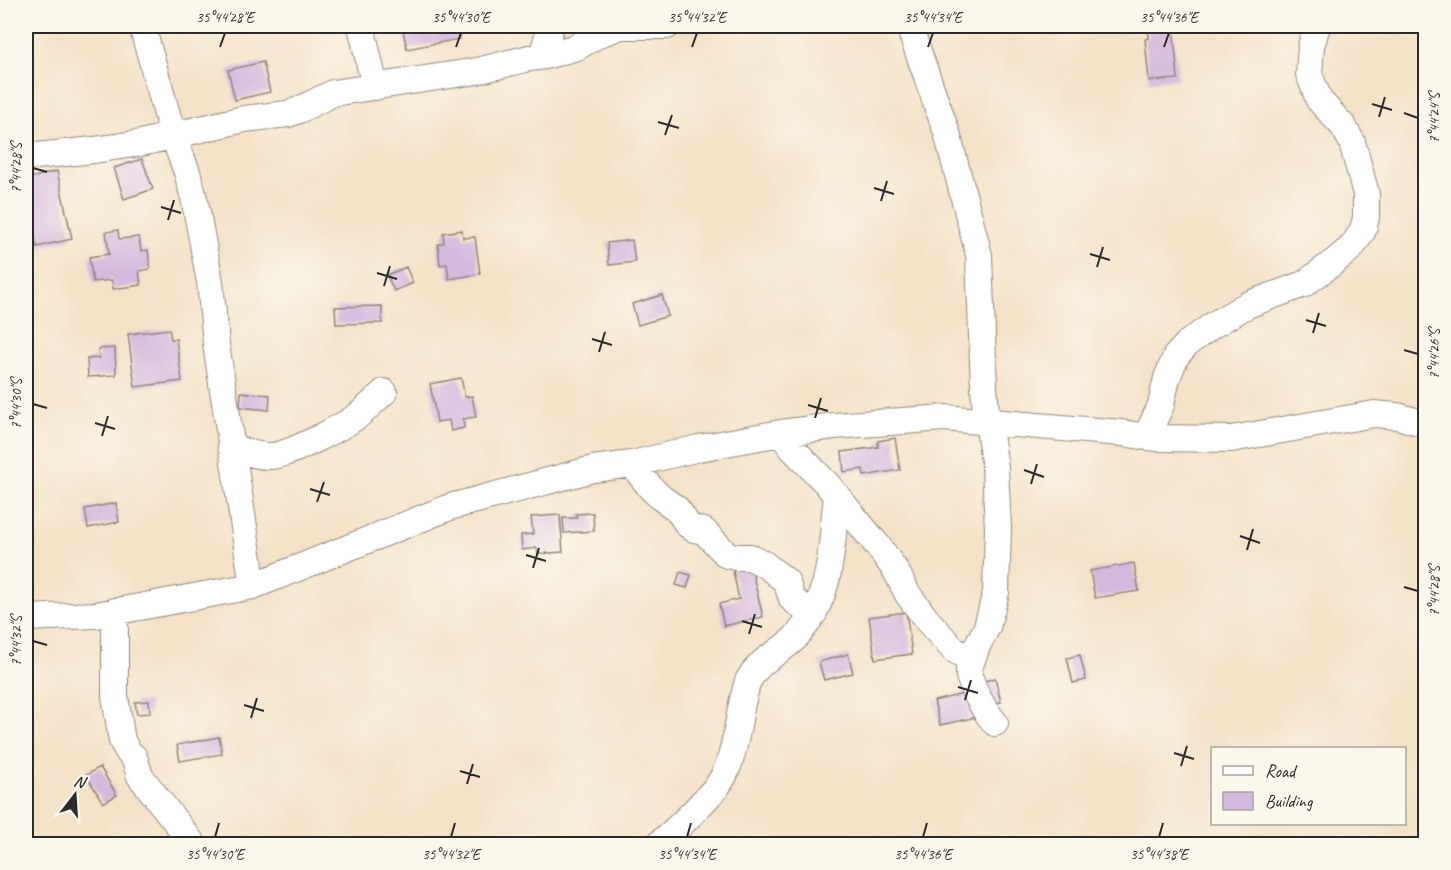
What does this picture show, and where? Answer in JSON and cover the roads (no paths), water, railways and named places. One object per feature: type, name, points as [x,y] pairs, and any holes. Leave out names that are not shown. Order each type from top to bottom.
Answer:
[{"type":"street","points":[[142,26],[195,202],[210,282],[216,344],[253,586]]},
{"type":"street","points":[[362,26],[375,87]]},
{"type":"street","points":[[542,56],[551,26]]},
{"type":"street","points":[[26,157],[141,143],[244,119],[288,114],[333,93],[477,71],[577,47],[607,30],[621,26],[667,26]]},
{"type":"street","points":[[909,26],[947,133],[980,255],[984,388],[995,467],[998,529],[996,592],[987,627],[969,668],[969,676],[985,710],[995,723]]},
{"type":"street","points":[[1146,437],[1161,405],[1167,378],[1176,356],[1188,343],[1247,305],[1304,284],[1352,247],[1363,230],[1366,217],[1366,194],[1352,142],[1343,126],[1319,100],[1309,74],[1311,46],[1317,26]]},
{"type":"street","points":[[141,143],[164,104]]},
{"type":"street","points":[[231,447],[273,456],[287,452],[357,416],[384,392]]},
{"type":"street","points":[[26,618],[96,615],[253,586],[450,507],[593,469],[632,464],[699,448],[781,433],[834,426],[944,418],[1155,438],[1231,439],[1374,414],[1397,416],[1425,424]]},
{"type":"street","points":[[781,433],[837,496],[896,571],[907,593],[927,620],[954,650],[972,660]]},
{"type":"street","points":[[632,464],[655,492],[677,509],[688,525],[704,531],[727,555],[750,556],[764,564],[786,581],[792,599],[814,613]]},
{"type":"street","points":[[659,844],[689,818],[720,782],[728,765],[748,682],[764,660],[792,640],[807,625],[818,606],[826,586],[832,556],[837,496]]},
{"type":"street","points":[[115,611],[115,696],[122,741],[134,758],[140,776],[193,844]]}]
